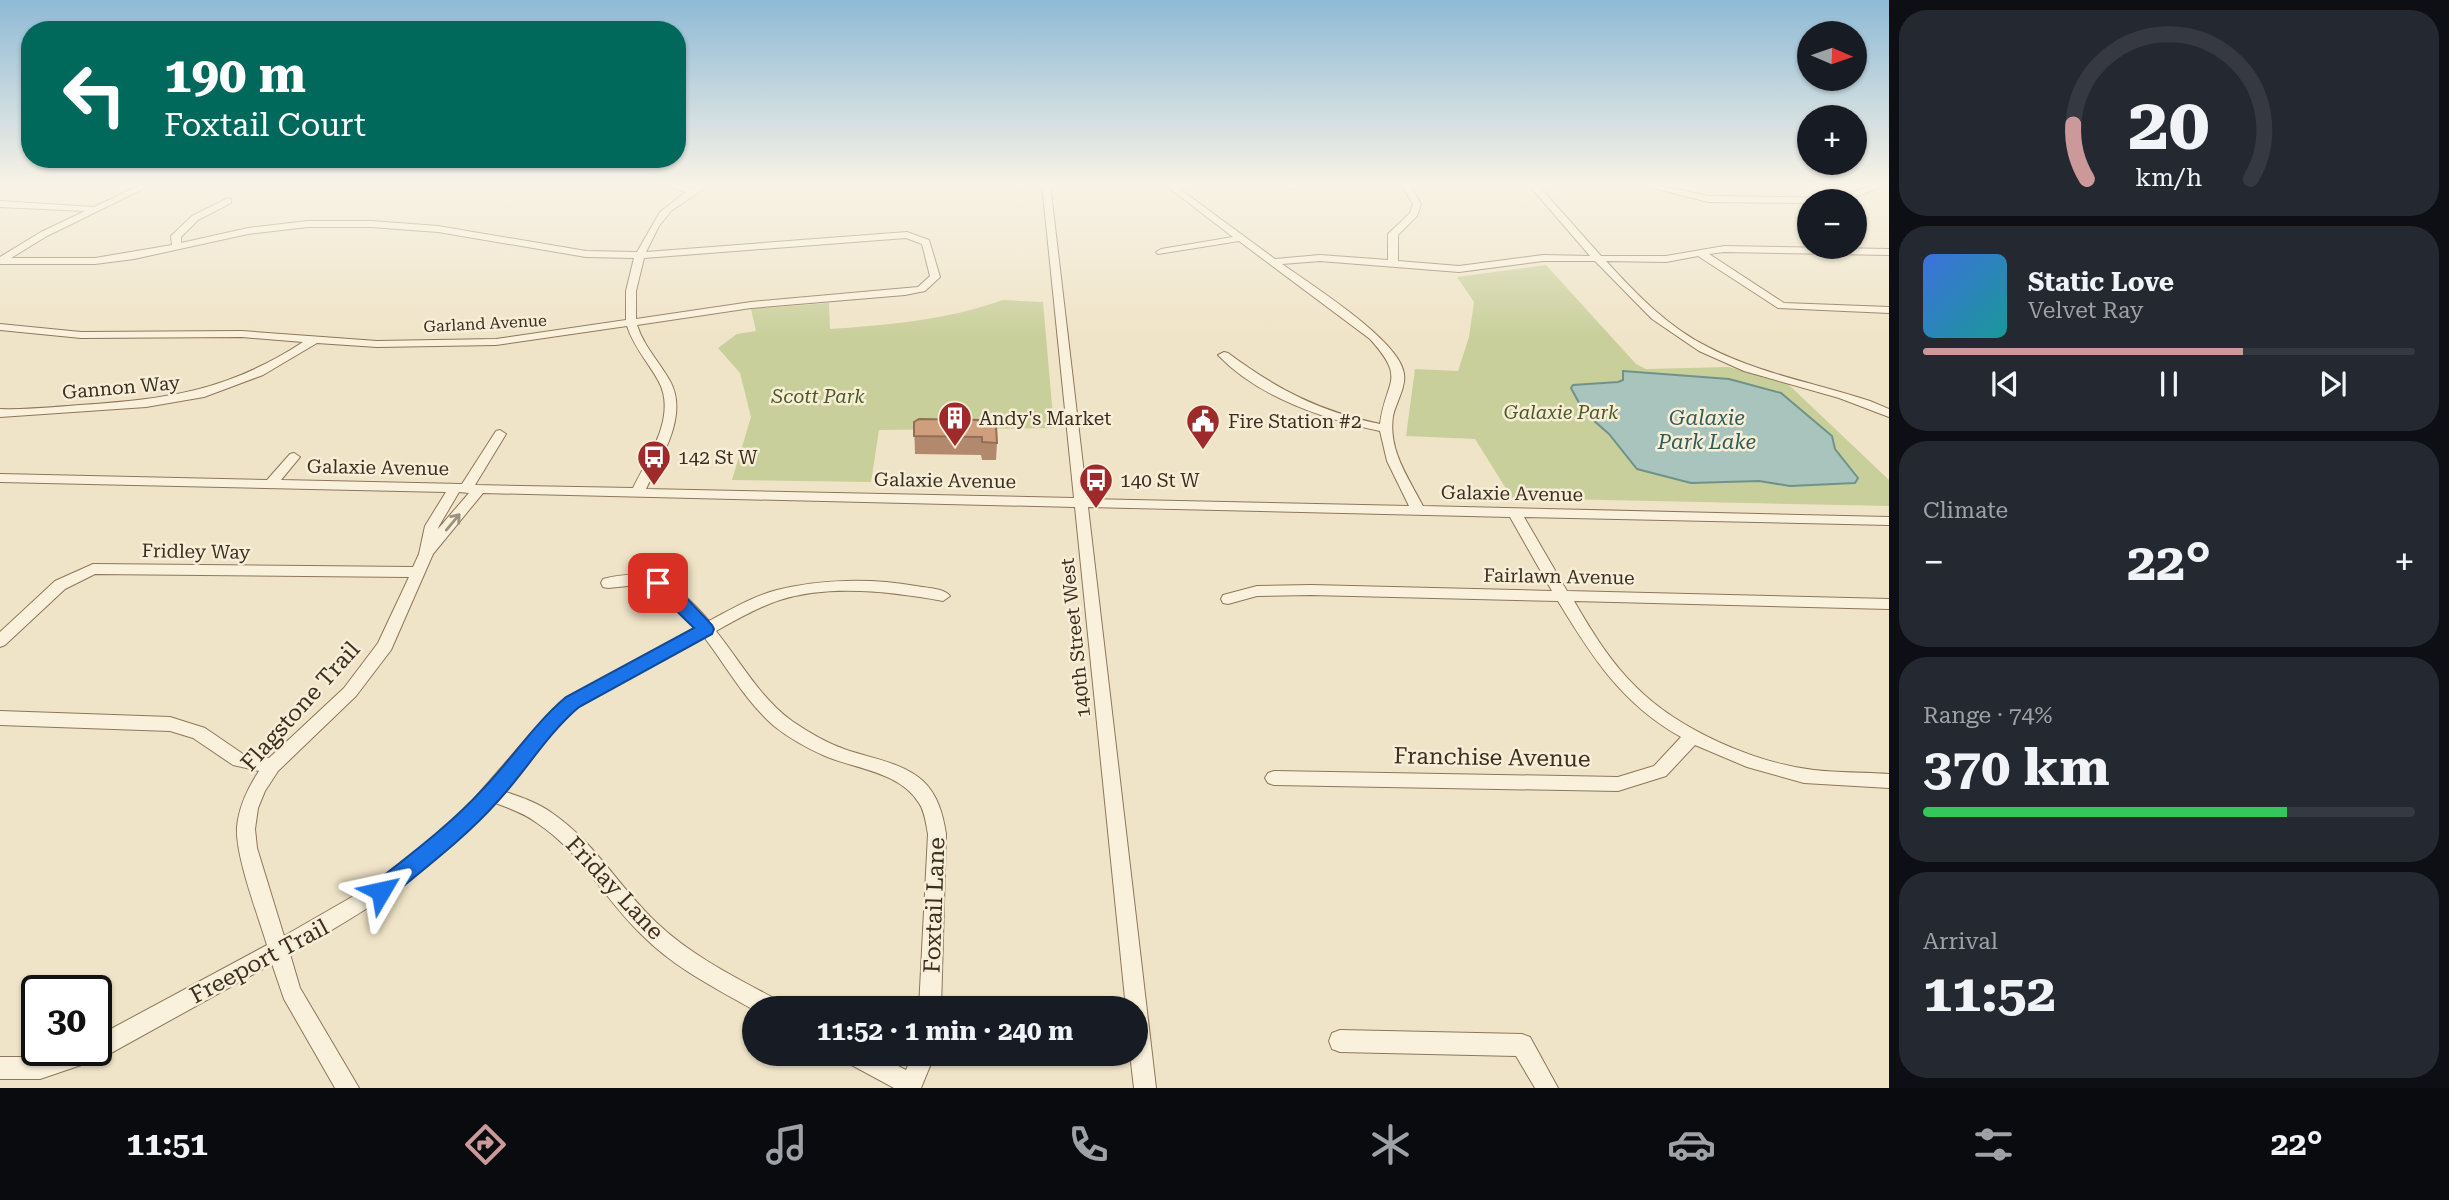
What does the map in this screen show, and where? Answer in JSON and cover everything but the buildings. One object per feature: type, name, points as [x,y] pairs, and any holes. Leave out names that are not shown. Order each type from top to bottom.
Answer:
[{"type":"street","points":[[0,261],[47,235]]},
{"type":"street","points":[[177,235],[177,246]]},
{"type":"street","points":[[0,261],[95,261],[234,235]]},
{"type":"street","points":[[472,235],[586,254],[640,255]]},
{"type":"street","points":[[638,492],[671,413],[670,397],[630,323],[628,300],[640,255],[651,235]]},
{"type":"street","name":"Garland Avenue","points":[[640,255],[883,235]]},
{"type":"street","name":"Garland Avenue","points":[[0,327],[81,335],[242,334],[377,344],[496,342],[751,305],[921,289],[935,277],[929,248],[918,238],[897,235]]},
{"type":"street","name":"140th Street West","points":[[1052,235],[1145,1088]]},
{"type":"street","points":[[1235,235],[1374,337],[1391,353],[1399,378],[1386,429],[1391,452],[1419,510]]},
{"type":"street","points":[[1392,235],[1393,265]]},
{"type":"street","points":[[1578,235],[1664,323],[1706,351],[1761,372],[1833,390],[1889,413]]},
{"type":"street","points":[[1161,252],[1241,239]]},
{"type":"street","points":[[1273,262],[1320,258],[1459,269],[1522,259],[1667,260],[1697,252],[1724,249],[1889,252]]},
{"type":"street","points":[[1697,252],[1729,268],[1767,299],[1782,306],[1889,310]]},
{"type":"street","name":"Gannon Way","points":[[0,413],[139,406],[209,394],[251,379],[284,362],[315,340]]},
{"type":"street","points":[[1224,355],[1267,388],[1293,403],[1337,419],[1386,429]]},
{"type":"street","points":[[426,554],[500,434]]},
{"type":"street","points":[[271,484],[295,457]]},
{"type":"street","name":"Galaxie Avenue","points":[[0,478],[1889,521]]},
{"type":"street","points":[[426,554],[432,526],[467,489]]},
{"type":"street","points":[[1514,512],[1616,676],[1645,704],[1693,736],[1749,761],[1807,776],[1889,781]]},
{"type":"street","name":"Flagstone Trail","points":[[348,1088],[295,1000],[276,951],[246,828],[249,808],[258,787],[272,766],[335,707],[375,661],[393,631],[426,554]]},
{"type":"street","name":"Fridley Way","points":[[0,641],[60,585],[93,569],[417,572]]},
{"type":"street","name":"Foxtail Lane","points":[[608,583],[647,579],[658,583],[672,593],[705,629],[777,718],[820,746],[897,772],[916,785],[930,803],[937,834],[930,996]]},
{"type":"street","name":"Freeport Trail","points":[[112,1040],[394,883],[440,846],[492,794],[556,716],[572,702],[705,629],[764,601],[808,589],[894,587],[943,596]]},
{"type":"street","name":"Fairlawn Avenue","points":[[1228,600],[1257,591],[1311,590],[1889,604]]},
{"type":"street","points":[[0,718],[170,724],[199,733],[239,760],[272,766]]},
{"type":"street","name":"Franchise Avenue","points":[[1274,778],[1618,784],[1660,771],[1693,736]]},
{"type":"street","name":"Friday Lane","points":[[492,794],[546,819],[569,838],[650,930],[689,961],[751,996]]},
{"type":"street","points":[[1340,1041],[1522,1045],[1547,1088]]},
{"type":"street","name":"Freeport Trail","points":[[0,1068],[46,1066]]},
{"type":"street","points":[[875,1066],[911,1087],[919,1066]]},
{"type":"green space","name":"Galaxie Park","points":[[1546,265],[1636,364],[1646,369],[1729,367],[1788,384],[1889,480],[1889,506],[1512,498],[1475,439],[1406,436],[1415,369],[1458,371],[1469,337],[1474,302],[1457,277]]},
{"type":"green space","name":"Scott Park","points":[[1003,300],[1043,302],[1054,428],[879,430],[871,482],[732,480],[751,417],[740,373],[718,348],[737,334],[756,331],[751,309],[829,303],[830,329],[918,320]]},
{"type":"water","name":"Galaxie Park Lake","points":[[1623,371],[1729,379],[1781,393],[1832,436],[1835,449],[1858,478],[1855,483],[1790,486],[1759,481],[1691,483],[1637,469],[1609,434],[1584,412],[1571,388],[1573,385],[1618,382],[1623,380]]},
{"type":"place","name":"Andy's Market","points":[[955,448]]},
{"type":"place","name":"Fire Station #2","points":[[1203,451]]},
{"type":"place","name":"142 St W","points":[[654,487]]},
{"type":"place","name":"140 St W","points":[[1096,510]]},
{"type":"route","points":[[381,891],[440,846],[460,827],[492,794],[556,716],[572,702],[705,629],[666,587],[658,583]]}]
